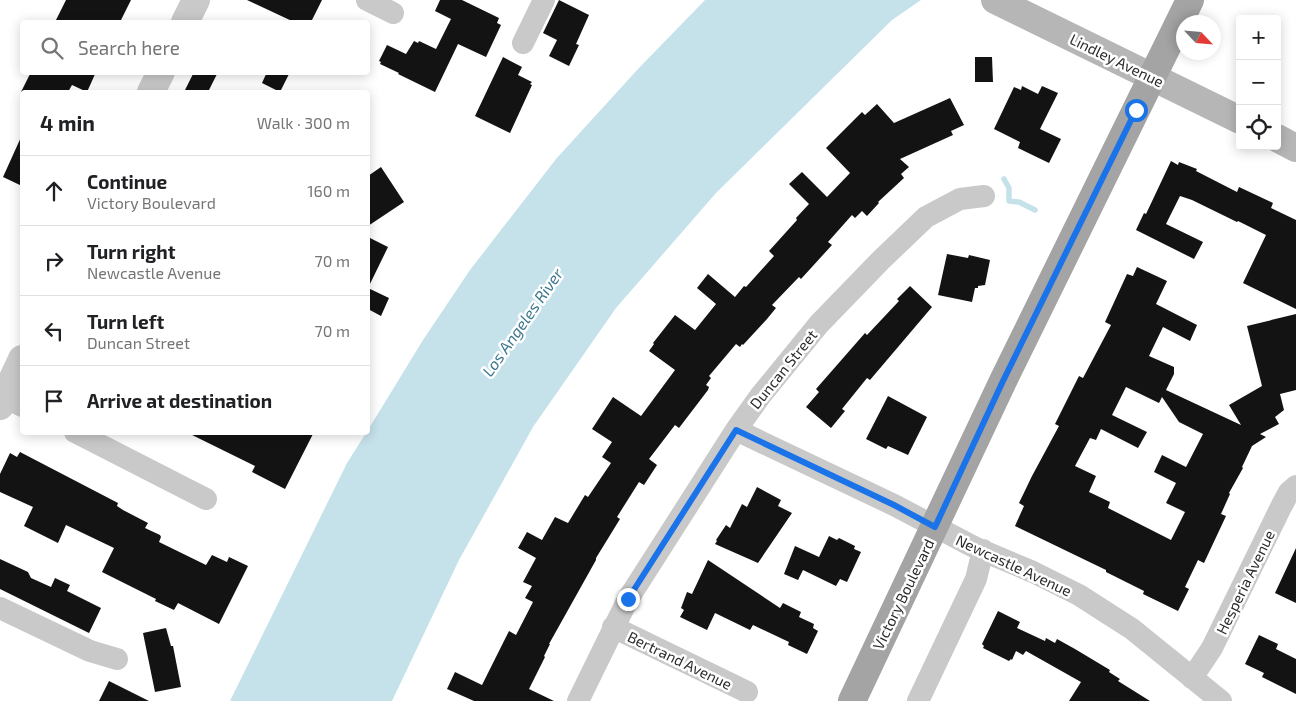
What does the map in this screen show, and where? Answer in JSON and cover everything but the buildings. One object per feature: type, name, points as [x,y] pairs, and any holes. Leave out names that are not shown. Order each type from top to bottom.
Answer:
[{"type":"main road","name":"Lindley Avenue","points":[[995,0],[1236,118]]},
{"type":"main road","name":"Victory Boulevard","points":[[852,701],[1003,381],[1190,0]]},
{"type":"main road","points":[[1281,140],[1296,148]]},
{"type":"street","points":[[186,20],[196,0]]},
{"type":"street","points":[[368,0],[393,13]]},
{"type":"street","points":[[523,43],[544,0]]},
{"type":"street","points":[[152,90],[160,75]]},
{"type":"street","name":"Duncan Street","points":[[578,701],[614,627],[643,574],[760,395],[819,324],[926,217],[960,199],[984,196]]},
{"type":"street","points":[[9,403],[20,366]]},
{"type":"street","name":"Newcastle Avenue","points":[[736,430],[1079,595],[1132,629],[1221,701]]},
{"type":"street","points":[[81,435],[206,499]]},
{"type":"street","name":"Hesperia Avenue","points":[[1192,678],[1212,648],[1281,506],[1289,492],[1296,486]]},
{"type":"street","points":[[918,701],[976,579],[982,550]]},
{"type":"street","points":[[0,608],[90,651],[117,659]]},
{"type":"street","name":"Bertrand Avenue","points":[[614,627],[747,692]]},
{"type":"water","name":"Los Angeles River","points":[[705,0],[921,0],[892,20],[716,193],[616,308],[533,427],[459,560],[392,701],[230,701],[347,463],[365,435],[370,435],[370,427],[423,340],[470,270],[556,159],[638,69]]},
{"type":"waterway","points":[[1004,179],[1009,188],[1009,201],[1019,202],[1035,210]]},
{"type":"route","points":[[628,599],[736,430],[894,505],[935,527],[1003,381],[1136,110]]}]
